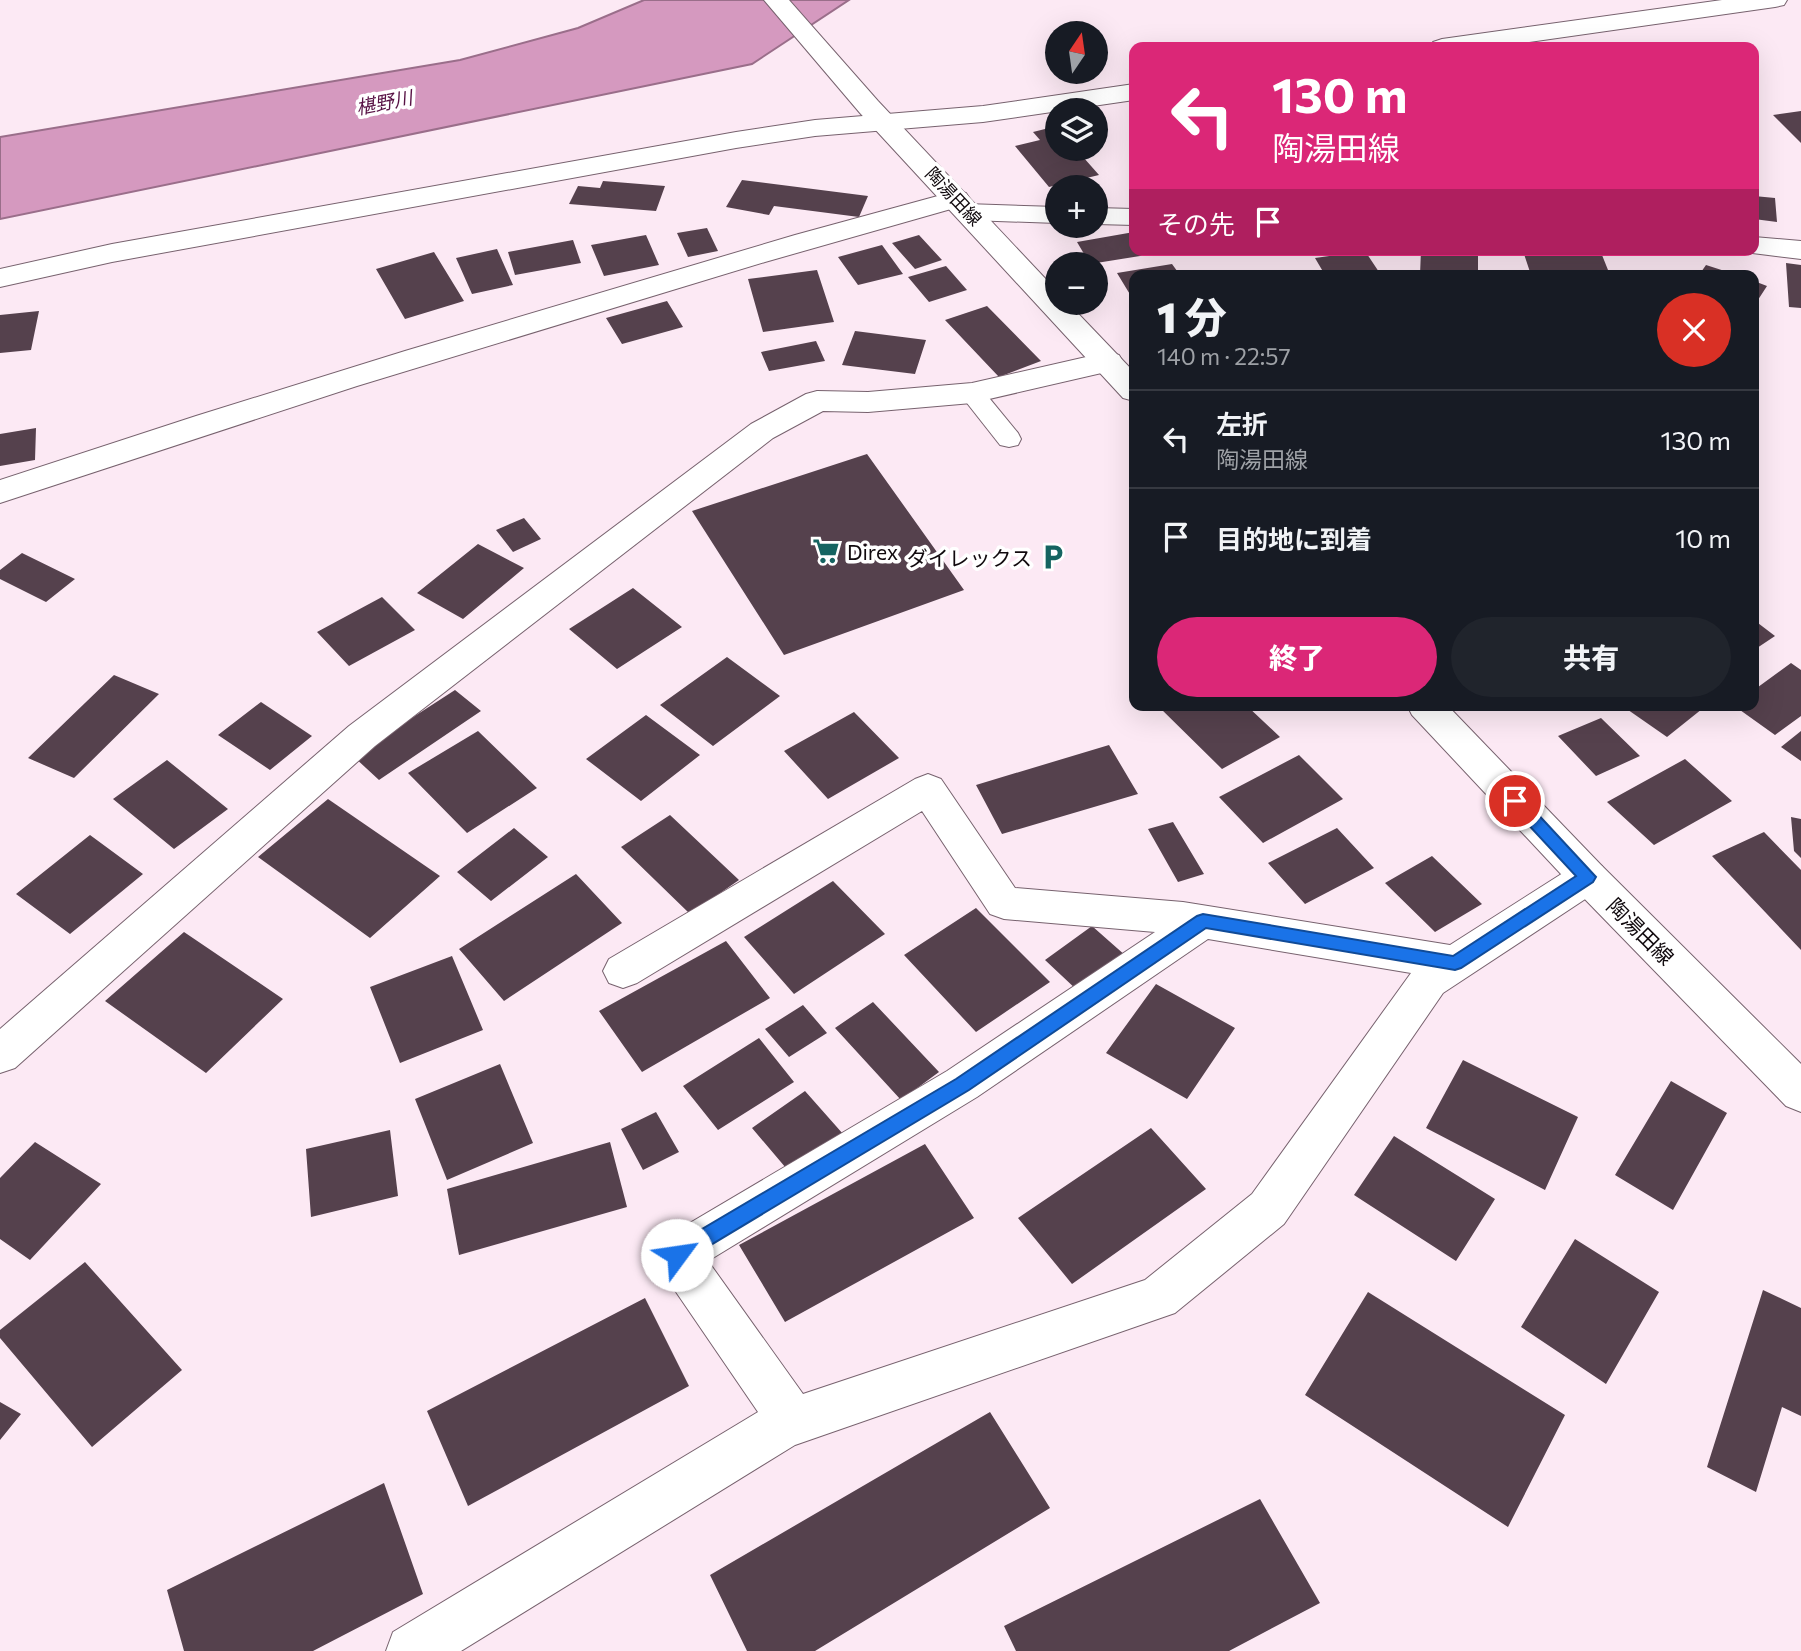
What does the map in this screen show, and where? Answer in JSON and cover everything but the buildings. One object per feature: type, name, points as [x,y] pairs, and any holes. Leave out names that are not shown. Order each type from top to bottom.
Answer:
[{"type":"street","name":"陶湯田線","points":[[776,0],[876,114],[1129,385]]},
{"type":"street","points":[[1477,42],[1774,0]]},
{"type":"street","points":[[0,278],[112,253],[605,162],[815,128],[876,114],[983,114],[1129,93]]},
{"type":"street","points":[[0,492],[147,441],[812,239],[963,205],[1045,214]]},
{"type":"street","points":[[1108,216],[1129,217]]},
{"type":"street","points":[[1759,246],[1801,250]]},
{"type":"street","points":[[0,1055],[362,736],[762,431],[817,401],[868,402],[972,393],[1108,362]]},
{"type":"street","name":"陶湯田線","points":[[1431,711],[1588,877],[1801,1093]]},
{"type":"street","points":[[624,971],[928,789],[1003,903],[1203,921],[1455,963]]},
{"type":"street","points":[[412,1651],[782,1425],[1159,1297],[1268,1209],[1429,981],[1588,877]]},
{"type":"street","points":[[793,1421],[677,1255],[962,1084],[1203,921]]},
{"type":"lane","points":[[972,393],[1009,439]]},
{"type":"water","name":"椹野川","points":[[644,0],[849,0],[752,64],[0,219],[0,137],[460,60],[578,28]]},
{"type":"place","name":"Direx","points":[[826,551]]},
{"type":"place","name":"ダイレックス","points":[[1053,557]]},
{"type":"route","points":[[677,1255],[962,1084],[1203,921],[1455,963],[1588,877],[1515,801]]}]
